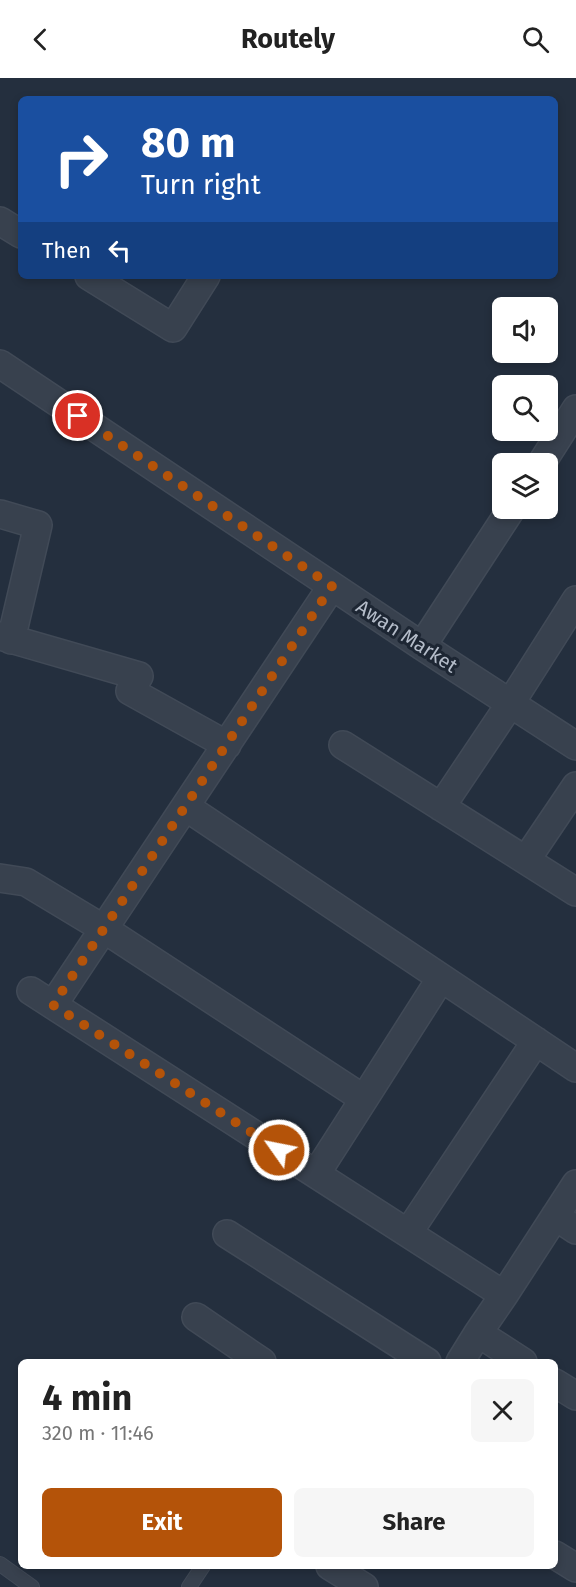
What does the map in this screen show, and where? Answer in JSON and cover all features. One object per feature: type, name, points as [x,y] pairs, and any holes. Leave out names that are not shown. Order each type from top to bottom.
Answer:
[{"type":"street","points":[[0,221],[18,232]]},
{"type":"street","points":[[94,279],[174,328],[204,279]]},
{"type":"street","name":"Awan Market","points":[[0,364],[576,746]]},
{"type":"street","points":[[555,453],[568,442],[576,409]]},
{"type":"street","points":[[0,514],[38,525],[6,638],[139,676],[130,691],[227,745]]},
{"type":"street","points":[[422,646],[505,519]]},
{"type":"street","points":[[332,586],[104,929],[42,998],[504,1295]]},
{"type":"street","points":[[441,807],[576,600]]},
{"type":"street","points":[[343,745],[576,892]]},
{"type":"street","points":[[526,860],[576,786]]},
{"type":"street","points":[[186,807],[576,1068]]},
{"type":"street","points":[[0,878],[26,882],[104,929],[364,1098]]},
{"type":"street","points":[[316,1174],[441,978]]},
{"type":"street","points":[[408,1233],[536,1041]]},
{"type":"street","points":[[462,1359],[504,1295],[565,1223],[576,1184]]},
{"type":"street","points":[[227,1234],[422,1359]]},
{"type":"street","points":[[196,1317],[258,1359]]},
{"type":"street","points":[[478,1333],[518,1359]]},
{"type":"street","points":[[558,1385],[576,1396]]},
{"type":"street","points":[[558,1557],[576,1568]]},
{"type":"street","points":[[335,1569],[364,1587]]},
{"type":"lane","points":[[0,1564],[32,1587]]},
{"type":"lane","points":[[189,1587],[201,1569]]},
{"type":"route","points":[[78,416],[332,586],[53,1005],[279,1150]]}]
